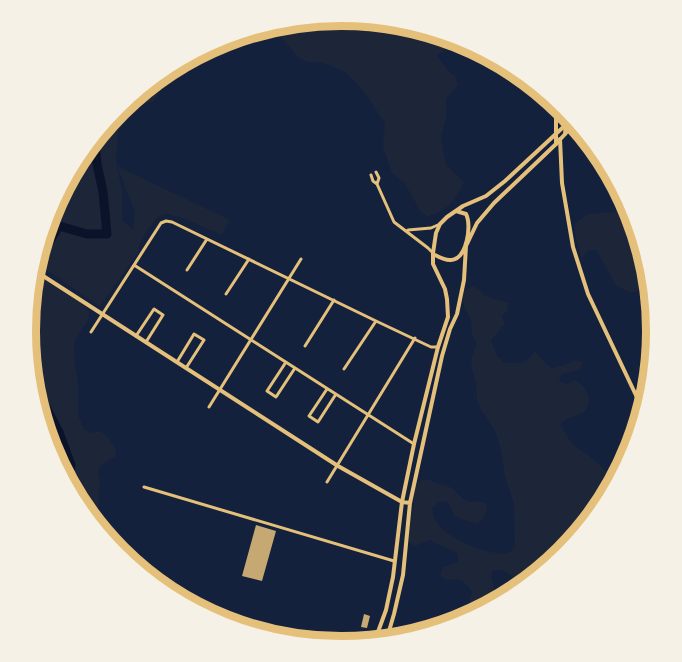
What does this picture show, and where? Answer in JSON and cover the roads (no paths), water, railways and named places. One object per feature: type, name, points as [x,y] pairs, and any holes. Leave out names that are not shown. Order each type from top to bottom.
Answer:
[{"type":"street","points":[[556,114],[556,144]]},
{"type":"street","points":[[406,231],[431,228],[440,224],[463,206],[486,196],[566,125]]},
{"type":"street","points":[[565,134],[566,125]]},
{"type":"street","points":[[371,175],[394,222],[432,253],[446,260],[454,260],[466,246],[477,224],[494,203],[570,129]]},
{"type":"street","points":[[560,139],[562,183],[573,247],[588,294],[638,401]]},
{"type":"street","points":[[376,172],[379,178],[377,184]]},
{"type":"street","points":[[388,633],[403,574],[410,503],[442,356],[457,314],[464,280],[470,221],[466,214],[454,212]]},
{"type":"street","points":[[91,332],[161,224],[166,221],[431,347],[438,347]]},
{"type":"street","points":[[377,634],[386,610],[393,577],[402,502],[414,444],[446,323],[445,289],[434,264],[432,253],[440,224]]},
{"type":"street","points":[[186,270],[207,239]]},
{"type":"street","points":[[226,294],[249,259]]},
{"type":"street","points":[[209,407],[301,259]]},
{"type":"street","points":[[134,265],[414,444]]},
{"type":"street","points":[[40,274],[338,466],[402,502],[410,503]]},
{"type":"street","points":[[304,346],[334,300]]},
{"type":"street","points":[[136,336],[154,309],[163,315],[146,342]]},
{"type":"street","points":[[344,369],[376,321]]},
{"type":"street","points":[[177,362],[194,334],[204,340],[186,368]]},
{"type":"street","points":[[327,482],[415,338]]},
{"type":"street","points":[[286,362],[267,391],[276,397],[295,368]]},
{"type":"street","points":[[327,389],[309,416],[318,422],[336,394]]},
{"type":"street","points":[[144,487],[394,561]]},
{"type":"waterway","points":[[49,242],[59,226],[87,234],[107,234],[96,149]]},
{"type":"waterway","points":[[45,404],[59,432],[71,465],[70,471]]}]
